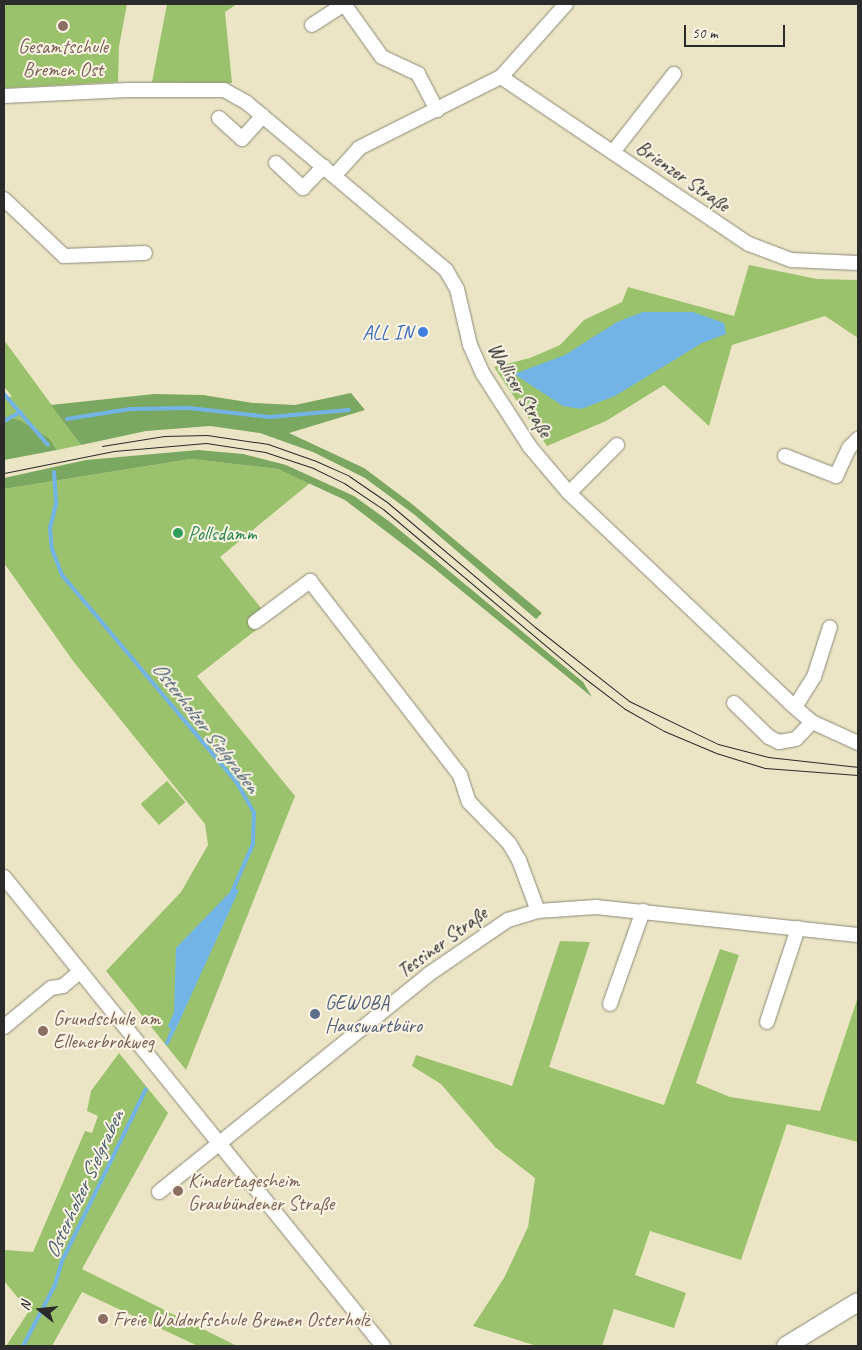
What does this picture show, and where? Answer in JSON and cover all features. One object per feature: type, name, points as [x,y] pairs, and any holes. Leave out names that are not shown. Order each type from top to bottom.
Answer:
[{"type":"main road","points":[[786,1346],[858,1302]]},
{"type":"street","points":[[312,25],[344,4],[382,57],[418,74],[437,110]]},
{"type":"street","points":[[335,175],[359,148],[501,77],[566,4]]},
{"type":"street","points":[[613,152],[674,74]]},
{"type":"street","name":"Brienzer Straße","points":[[501,77],[748,244],[791,260],[858,263]]},
{"type":"street","name":"Walliser Straße","points":[[4,96],[128,90],[224,90],[263,116],[446,270],[457,289],[470,345],[483,374],[530,448],[569,493],[812,722],[858,744]]},
{"type":"street","points":[[219,118],[246,143],[263,116]]},
{"type":"street","points":[[276,163],[306,191],[324,166]]},
{"type":"street","points":[[4,200],[64,256],[145,253]]},
{"type":"street","points":[[785,456],[836,476],[849,448],[858,439]]},
{"type":"street","points":[[569,493],[617,445]]},
{"type":"street","points":[[255,622],[310,581],[460,775],[469,802],[509,842],[520,860],[538,911]]},
{"type":"street","points":[[795,707],[814,677],[830,626]]},
{"type":"street","points":[[734,703],[769,737],[779,742],[796,739],[812,722]]},
{"type":"street","points":[[4,877],[383,1346]]},
{"type":"street","name":"Tessiner Straße","points":[[159,1192],[453,955],[508,920],[538,911],[596,907],[858,935]]},
{"type":"street","points":[[610,1004],[643,911]]},
{"type":"street","points":[[767,1022],[798,928]]},
{"type":"street","points":[[4,1027],[51,988],[62,986],[81,971]]},
{"type":"green space","name":"Gesamtschule Bremen Ost","points":[[4,4],[127,4],[119,47],[118,82],[4,88]]},
{"type":"green space","points":[[167,4],[237,4],[225,12],[232,83],[152,82]]},
{"type":"green space","points":[[749,265],[817,279],[858,280],[858,338],[825,316],[732,345],[709,426],[664,385],[606,421],[547,446],[494,367],[530,358],[560,345],[584,320],[622,302],[628,287],[734,316]]},
{"type":"green space","points":[[4,340],[81,445],[57,450],[49,438],[20,420],[4,416],[4,399],[12,396],[4,387]]},
{"type":"green space","points":[[351,393],[365,410],[289,433],[364,468],[412,504],[542,613],[536,619],[415,515],[365,478],[313,452],[260,433],[210,426],[146,431],[81,445],[51,405],[154,394],[203,395],[253,403],[295,405]]},
{"type":"green space","points":[[4,416],[20,420],[49,438],[57,450],[4,460]]},
{"type":"green space","points":[[198,450],[243,454],[286,465],[354,496],[390,522],[583,682],[592,697],[430,565],[345,500],[278,469],[191,459],[4,489],[4,478],[86,460]]},
{"type":"green space","points":[[191,459],[278,469],[310,483],[220,557],[270,619],[197,676],[295,796],[186,1070],[106,971],[181,892],[208,845],[205,824],[73,661],[4,563],[4,489]]},
{"type":"green space","points":[[167,781],[185,802],[159,825],[141,804]]},
{"type":"green space","points":[[560,941],[590,942],[549,1067],[664,1105],[720,949],[739,955],[696,1083],[730,1097],[820,1111],[858,997],[858,1142],[787,1124],[741,1260],[650,1231],[635,1275],[686,1293],[674,1328],[614,1309],[602,1346],[537,1346],[473,1326],[504,1278],[528,1227],[535,1178],[495,1147],[441,1084],[412,1066],[416,1055],[512,1086]]},
{"type":"green space","points":[[119,1053],[168,1113],[82,1269],[237,1346],[198,1346],[82,1292],[52,1346],[6,1346],[29,1311],[4,1281],[4,1250],[33,1252],[85,1131],[92,1133],[98,1116],[87,1111],[91,1091]]},
{"type":"water","points":[[643,312],[693,312],[724,323],[726,334],[702,343],[615,396],[581,409],[563,406],[514,374],[565,355],[617,322]]},
{"type":"water","points":[[234,888],[239,890],[174,1033],[168,1026],[174,1012],[176,948]]},
{"type":"waterway","name":"Osterholzer Sielgraben","points":[[4,394],[48,445]]},
{"type":"waterway","points":[[67,419],[130,409],[189,408],[270,417],[349,410]]},
{"type":"waterway","points":[[4,421],[21,412]]},
{"type":"waterway","name":"Osterholzer Sielgraben","points":[[54,472],[56,504],[50,528],[52,549],[62,575],[237,783],[254,812],[253,844],[232,892]]},
{"type":"waterway","name":"Osterholzer Sielgraben","points":[[167,1043],[174,1027]]},
{"type":"waterway","name":"Osterholzer Sielgraben","points":[[23,1346],[55,1285],[62,1261],[146,1089]]},
{"type":"tram line","points":[[102,446],[164,436],[207,435],[268,444],[316,461],[349,476],[387,502],[535,627],[629,701],[718,744],[768,757],[858,767]]},
{"type":"tram line","points":[[4,473],[114,451],[206,443],[265,452],[313,468],[344,483],[383,509],[583,677],[625,709],[664,731],[716,753],[765,768],[858,775]]},
{"type":"place","name":"Gesamtschule Bremen Ost","points":[[63,26]]},
{"type":"place","name":"ALL IN","points":[[423,332]]},
{"type":"place","name":"Pollsdamm","points":[[178,533]]},
{"type":"place","name":"GEWOBA Hauswartbüro","points":[[315,1014]]},
{"type":"place","name":"Grundschule am Ellenerbrokweg","points":[[43,1031]]},
{"type":"place","name":"Kindertagesheim Graubündener Straße","points":[[178,1191]]},
{"type":"place","name":"Freie Waldorfschule Bremen Osterholz","points":[[103,1319]]}]
